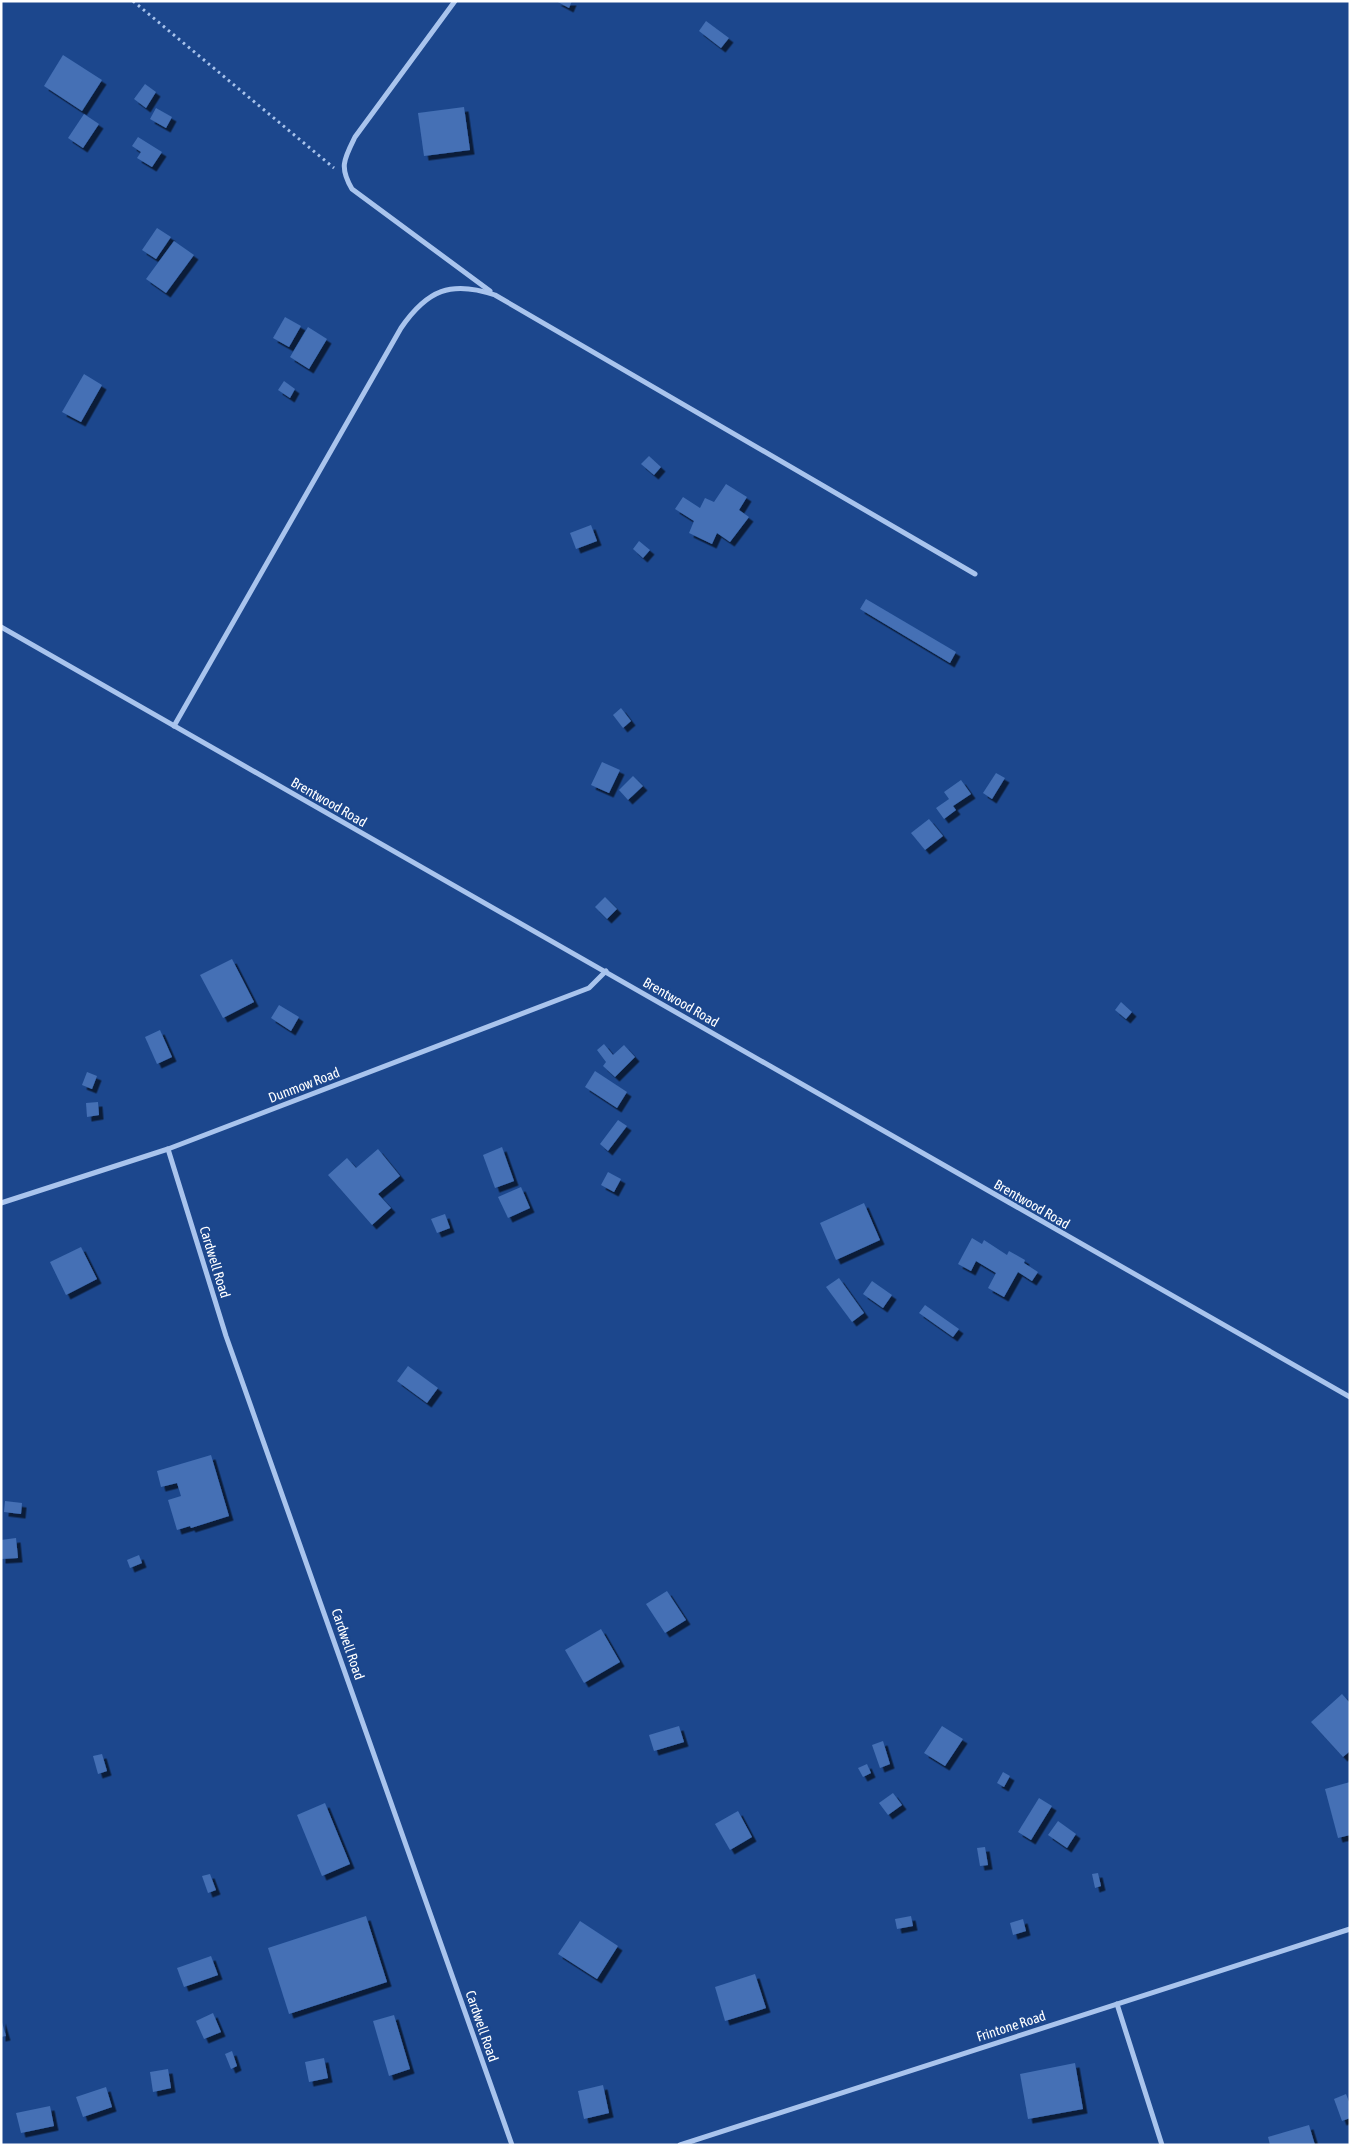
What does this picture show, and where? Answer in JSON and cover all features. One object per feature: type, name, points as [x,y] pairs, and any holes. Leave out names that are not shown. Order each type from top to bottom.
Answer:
[{"type":"street","points":[[455,1],[356,137],[344,158],[344,176],[352,189],[495,295],[975,574]]},
{"type":"street","points":[[174,726],[410,315],[422,303],[438,293],[460,287],[476,288],[495,295]]},
{"type":"street","name":"Brentwood Road","points":[[1,627],[1350,1397]]},
{"type":"street","name":"Dunmow Road","points":[[1,1203],[168,1149],[589,988],[606,971]]},
{"type":"street","name":"Cardwell Road","points":[[168,1149],[226,1336],[512,2145]]},
{"type":"street","name":"Frintone Road","points":[[680,2145],[1350,1929]]},
{"type":"street","points":[[1117,2004],[1162,2145]]},
{"type":"path","points":[[133,1],[344,176]]},
{"type":"building","points":[[556,1],[572,1],[569,8]]},
{"type":"building","points":[[706,21],[729,38],[721,48],[699,31]]},
{"type":"building","points":[[63,55],[102,80],[82,111],[44,86]]},
{"type":"building","points":[[145,84],[156,92],[146,108],[134,99]]},
{"type":"building","points":[[464,107],[470,150],[424,156],[418,113]]},
{"type":"building","points":[[156,108],[172,117],[166,128],[150,119]]},
{"type":"building","points":[[84,114],[99,124],[83,148],[68,138]]},
{"type":"building","points":[[138,137],[162,152],[152,167],[137,158],[141,152],[132,146]]},
{"type":"building","points":[[157,228],[171,237],[156,259],[142,250]]},
{"type":"building","points":[[174,241],[194,255],[166,293],[146,279]]},
{"type":"building","points":[[285,317],[301,326],[289,347],[273,338]]},
{"type":"building","points":[[308,327],[327,339],[309,369],[290,357]]},
{"type":"building","points":[[84,374],[102,385],[81,422],[62,412]]},
{"type":"building","points":[[284,381],[295,389],[290,398],[278,390]]},
{"type":"building","points":[[649,456],[661,467],[654,475],[641,464]]},
{"type":"building","points":[[726,484],[747,497],[739,510],[749,517],[730,542],[717,533],[712,544],[689,533],[694,521],[675,509],[683,497],[700,508],[705,498],[714,502]]},
{"type":"building","points":[[591,525],[597,541],[576,549],[570,533]]},
{"type":"building","points":[[639,541],[650,550],[643,558],[633,549]]},
{"type":"building","points":[[866,599],[956,652],[950,663],[860,609]]},
{"type":"building","points":[[621,708],[631,721],[623,728],[613,715]]},
{"type":"building","points":[[602,762],[620,770],[609,793],[591,785]]},
{"type":"building","points":[[996,773],[1005,778],[992,799],[983,793]]},
{"type":"building","points":[[633,776],[643,786],[628,800],[619,790]]},
{"type":"building","points":[[961,780],[971,794],[953,806],[956,810],[944,819],[936,808],[949,799],[944,792]]},
{"type":"building","points":[[929,819],[943,836],[925,850],[911,833]]},
{"type":"building","points":[[605,897],[617,909],[607,919],[595,907]]},
{"type":"building","points":[[232,959],[254,1002],[223,1018],[200,975]]},
{"type":"building","points":[[1121,1002],[1132,1012],[1126,1019],[1115,1010]]},
{"type":"building","points":[[279,1005],[299,1017],[291,1031],[271,1018]]},
{"type":"building","points":[[160,1030],[172,1057],[157,1064],[145,1037]]},
{"type":"building","points":[[604,1044],[613,1055],[624,1045],[635,1057],[615,1077],[603,1066],[606,1062],[597,1050]]},
{"type":"building","points":[[595,1071],[627,1092],[617,1108],[585,1087]]},
{"type":"building","points":[[87,1072],[97,1076],[92,1089],[82,1085]]},
{"type":"building","points":[[98,1102],[99,1115],[87,1117],[86,1103]]},
{"type":"building","points":[[618,1120],[627,1126],[608,1151],[600,1144]]},
{"type":"building","points":[[502,1147],[514,1181],[495,1188],[483,1155]]},
{"type":"building","points":[[378,1149],[400,1176],[378,1194],[391,1208],[372,1225],[328,1175],[347,1158],[356,1168]]},
{"type":"building","points":[[608,1172],[621,1179],[614,1192],[601,1185]]},
{"type":"building","points":[[521,1187],[530,1208],[508,1218],[498,1197]]},
{"type":"building","points":[[864,1203],[880,1240],[836,1260],[820,1223]]},
{"type":"building","points":[[445,1214],[450,1228],[437,1233],[431,1219]]},
{"type":"building","points":[[972,1238],[982,1244],[984,1240],[1007,1255],[1009,1251],[1025,1260],[1024,1263],[1038,1272],[1032,1281],[1018,1272],[1004,1297],[988,1288],[996,1273],[976,1261],[971,1271],[958,1264]]},
{"type":"building","points":[[81,1247],[97,1279],[66,1295],[50,1262]]},
{"type":"building","points":[[839,1278],[864,1313],[852,1322],[826,1287]]},
{"type":"building","points":[[872,1281],[892,1295],[883,1308],[863,1294]]},
{"type":"building","points":[[925,1305],[959,1329],[953,1337],[919,1313]]},
{"type":"building","points":[[408,1366],[438,1388],[427,1403],[397,1381]]},
{"type":"building","points":[[211,1455],[229,1516],[191,1528],[190,1526],[177,1530],[168,1500],[181,1496],[177,1483],[161,1487],[157,1471]]},
{"type":"building","points":[[5,1501],[22,1503],[21,1514],[4,1512]]},
{"type":"building","points":[[16,1538],[18,1558],[1,1559],[1,1540]]},
{"type":"building","points":[[139,1555],[142,1563],[130,1568],[127,1560]]},
{"type":"building","points":[[667,1591],[686,1620],[665,1633],[646,1604]]},
{"type":"building","points":[[601,1629],[620,1662],[584,1683],[565,1650]]},
{"type":"building","points":[[1342,1694],[1350,1703],[1350,1751],[1343,1757],[1311,1722]]},
{"type":"building","points":[[679,1726],[684,1742],[654,1751],[649,1735]]},
{"type":"building","points":[[942,1726],[963,1739],[945,1766],[924,1753]]},
{"type":"building","points":[[883,1741],[890,1764],[880,1768],[872,1745]]},
{"type":"building","points":[[102,1754],[107,1771],[98,1774],[93,1756]]},
{"type":"building","points":[[867,1764],[871,1773],[863,1777],[858,1768]]},
{"type":"building","points":[[1003,1772],[1010,1776],[1004,1787],[997,1783]]},
{"type":"building","points":[[1350,1782],[1350,1835],[1338,1838],[1325,1789]]},
{"type":"building","points":[[893,1793],[902,1805],[888,1815],[879,1803]]},
{"type":"building","points":[[1039,1798],[1052,1806],[1031,1840],[1018,1832]]},
{"type":"building","points":[[325,1803],[350,1864],[322,1876],[297,1815]]},
{"type":"building","points":[[738,1811],[752,1837],[730,1850],[715,1824]]},
{"type":"building","points":[[1058,1821],[1076,1834],[1067,1848],[1048,1835]]},
{"type":"building","points":[[985,1847],[988,1865],[980,1866],[977,1848]]},
{"type":"building","points":[[1098,1873],[1101,1886],[1095,1888],[1092,1874]]},
{"type":"building","points":[[210,1874],[216,1890],[208,1893],[202,1876]]},
{"type":"building","points":[[366,1916],[387,1982],[289,2014],[268,1948]]},
{"type":"building","points":[[911,1916],[913,1926],[897,1929],[895,1919]]},
{"type":"building","points":[[1023,1919],[1026,1931],[1013,1935],[1010,1923]]},
{"type":"building","points":[[580,1921],[618,1946],[597,1979],[558,1954]]},
{"type":"building","points":[[211,1956],[218,1975],[184,1987],[177,1968]]},
{"type":"building","points":[[755,1974],[766,2008],[725,2021],[715,1987]]},
{"type":"building","points":[[213,2013],[221,2032],[204,2039],[196,2021]]},
{"type":"building","points":[[394,2015],[410,2069],[389,2076],[373,2021]]},
{"type":"building","points":[[1,2019],[6,2036],[1,2037]]},
{"type":"building","points":[[232,2051],[237,2066],[231,2069],[225,2054]]},
{"type":"building","points":[[324,2058],[328,2078],[309,2082],[305,2062]]},
{"type":"building","points":[[1075,2063],[1083,2109],[1028,2119],[1020,2074]]},
{"type":"building","points":[[168,2069],[171,2088],[153,2092],[150,2072]]},
{"type":"building","points":[[603,2085],[609,2113],[584,2119],[578,2091]]},
{"type":"building","points":[[106,2087],[112,2107],[83,2117],[76,2097]]},
{"type":"building","points":[[1346,2094],[1350,2104],[1350,2118],[1342,2121],[1334,2099]]},
{"type":"building","points":[[50,2106],[54,2126],[21,2133],[16,2113]]},
{"type":"building","points":[[1309,2125],[1315,2145],[1270,2145],[1268,2137]]}]
